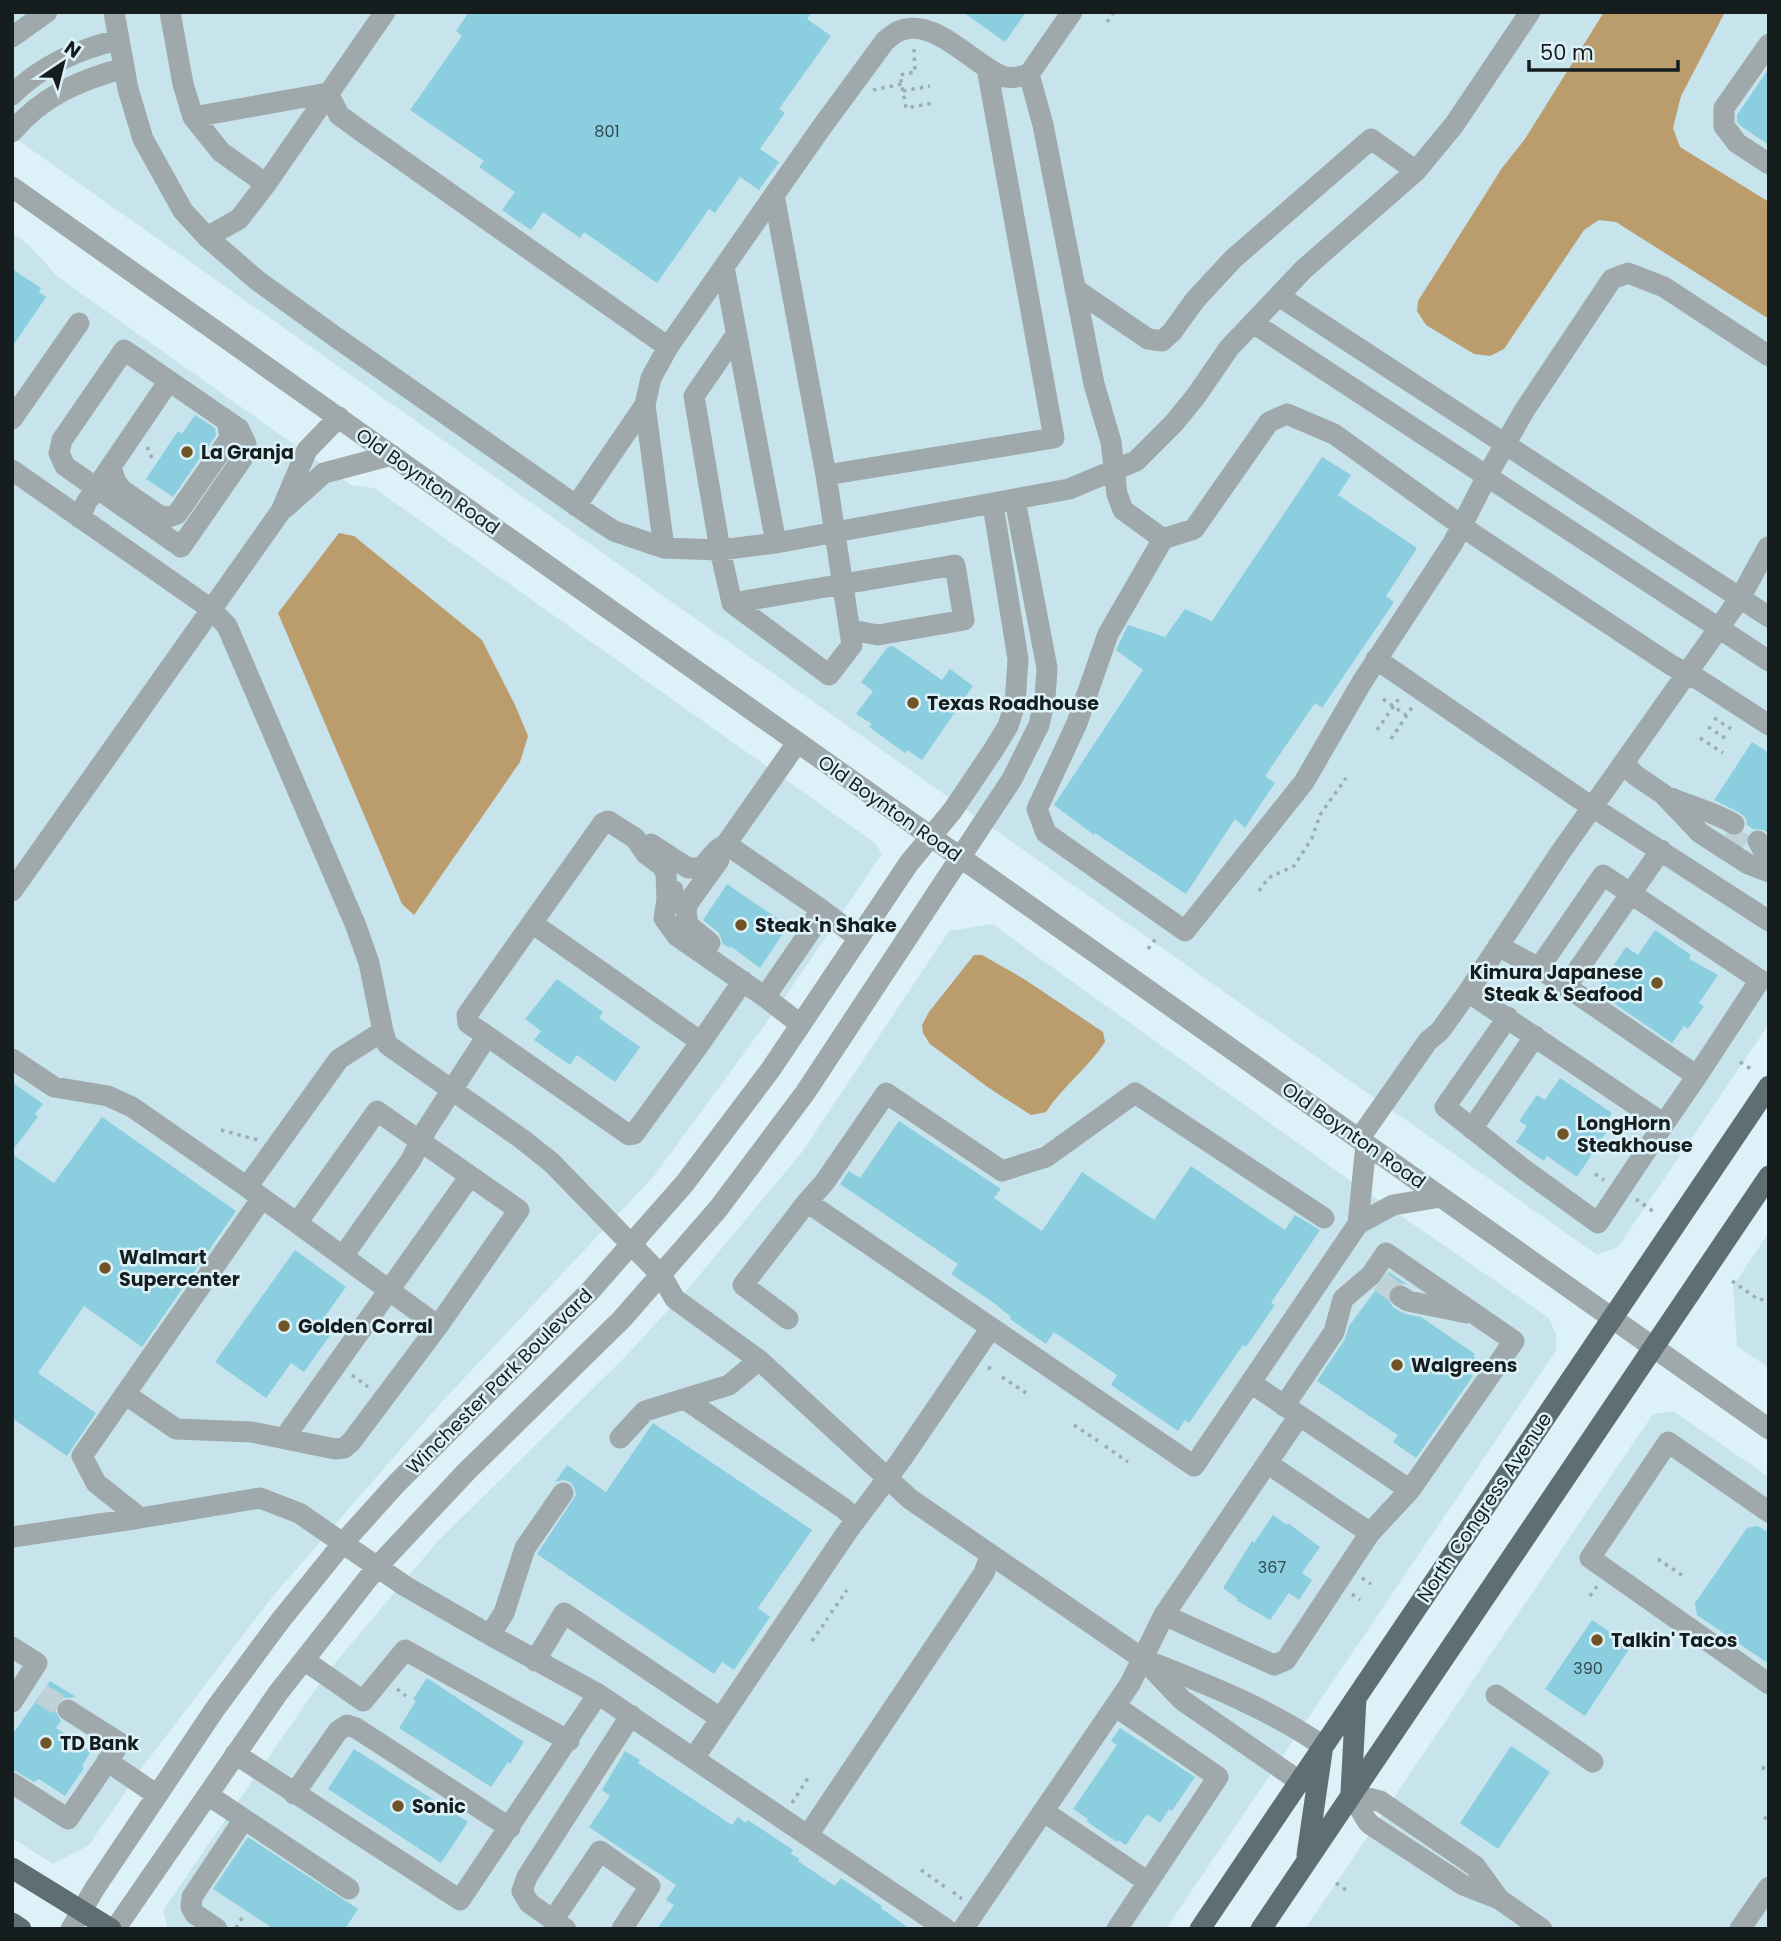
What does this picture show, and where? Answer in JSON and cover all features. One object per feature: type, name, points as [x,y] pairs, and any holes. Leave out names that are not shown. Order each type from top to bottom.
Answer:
[{"type":"main road","name":"North Congress Avenue","points":[[1200,1929],[1769,1086]]},
{"type":"main road","points":[[1261,1929],[1769,1176]]},
{"type":"main road","points":[[1351,1794],[1356,1696]]},
{"type":"main road","points":[[1306,1860],[1323,1746]]},
{"type":"main road","points":[[12,1868],[76,1920],[113,1929]]},
{"type":"main road","points":[[12,1923],[21,1929]]},
{"type":"street","points":[[12,37],[47,12]]},
{"type":"street","points":[[114,12],[134,114],[143,139],[183,211],[207,237],[258,281],[614,531],[664,548],[720,550],[776,543],[1069,489],[1136,461],[1166,432],[1196,396],[1229,348],[1304,270],[1416,171],[1454,125],[1530,12]]},
{"type":"street","points":[[170,12],[183,84],[193,117],[222,152],[266,184]]},
{"type":"street","points":[[207,237],[239,219],[385,12]]},
{"type":"street","points":[[1072,12],[1029,75],[1043,125],[1094,384],[1111,442],[1116,494],[1123,510],[1163,539]]},
{"type":"street","points":[[664,548],[646,405],[651,378],[668,347],[885,40],[900,30],[920,30],[951,41],[987,68],[1004,77],[1029,75]]},
{"type":"street","points":[[12,95],[41,72],[73,54],[95,45],[119,40]]},
{"type":"street","points":[[1769,44],[1724,108],[1724,126],[1737,143],[1769,164]]},
{"type":"street","points":[[12,132],[40,104],[60,90],[87,78],[124,68]]},
{"type":"street","points":[[826,475],[1054,438],[987,68]]},
{"type":"street","points":[[193,117],[328,93]]},
{"type":"street","points":[[328,93],[340,115],[361,131],[668,347]]},
{"type":"street","points":[[1075,289],[1149,340],[1162,341],[1233,259],[1371,139],[1416,171]]},
{"type":"street","name":"Old Boynton Road","points":[[12,187],[1769,1429]]},
{"type":"street","points":[[736,335],[694,397],[720,550],[732,603],[829,676],[852,645],[851,630],[826,475],[774,195]]},
{"type":"street","points":[[724,267],[776,543]]},
{"type":"street","points":[[1769,355],[1664,287],[1628,273],[1612,279],[1524,411],[1462,525],[1376,659],[1304,782],[1185,931],[1046,834],[1037,809],[1077,723],[1108,634],[1163,539],[1194,529],[1269,422],[1287,414],[1334,434],[1462,525],[1769,725]]},
{"type":"street","points":[[1279,296],[1769,617]]},
{"type":"street","points":[[12,419],[79,323]]},
{"type":"street","points":[[1253,323],[1769,661]]},
{"type":"street","points":[[161,575],[181,547],[242,459],[246,444],[239,429],[124,350],[62,440],[59,453],[65,466],[181,547]]},
{"type":"street","points":[[80,518],[169,381]]},
{"type":"street","points":[[576,506],[646,405]]},
{"type":"street","points":[[281,512],[307,450],[339,417]]},
{"type":"street","points":[[111,468],[122,490],[160,516],[177,514],[230,438],[228,421]]},
{"type":"street","points":[[12,891],[281,512],[324,473],[392,455]]},
{"type":"street","points":[[12,470],[211,609],[227,626],[356,926],[369,962],[387,1044],[552,1163],[661,1275],[675,1298],[760,1360],[910,1499],[1143,1659],[1233,1695],[1297,1728],[1323,1746]]},
{"type":"street","points":[[113,1929],[235,1754],[377,1567],[457,1480],[572,1370],[661,1275],[718,1209],[805,1093],[1012,779],[1039,725],[1045,698],[1047,668],[1015,500]]},
{"type":"street","name":"Winchester Park Boulevard","points":[[76,1920],[157,1795],[258,1650],[343,1544],[422,1457],[592,1290],[685,1183],[729,1127],[909,863],[953,810],[994,749],[1008,726],[1015,704],[1018,659],[993,505]]},
{"type":"street","points":[[1358,1224],[1363,1142],[1428,1041],[1440,1031],[1468,992],[1592,807],[1740,598],[1768,547]]},
{"type":"street","points":[[732,603],[955,565],[964,620],[877,635],[851,630]]},
{"type":"street","points":[[1376,659],[1592,807],[1769,921]]},
{"type":"street","points":[[797,743],[731,848],[715,863],[688,903],[686,918],[692,930],[769,991],[800,1024]]},
{"type":"street","points":[[1624,762],[1635,775],[1662,794],[1700,833],[1748,864],[1769,872]]},
{"type":"street","points":[[1662,794],[1718,815],[1730,829]]},
{"type":"street","points":[[731,848],[701,868],[688,868],[612,822],[603,823],[467,1016],[468,1023],[629,1135],[634,1134],[743,981]]},
{"type":"street","points":[[635,838],[646,854],[661,865],[666,873],[667,900],[664,918],[677,936],[743,981],[769,991]]},
{"type":"street","points":[[731,848],[859,937]]},
{"type":"street","points":[[1566,986],[1661,850]]},
{"type":"street","points":[[667,900],[688,868]]},
{"type":"street","points":[[1507,1017],[1445,1107],[1598,1223],[1760,980],[1603,876],[1539,968]]},
{"type":"street","points":[[769,991],[811,930],[819,908]]},
{"type":"street","points":[[532,923],[701,1042]]},
{"type":"street","points":[[1498,946],[1539,968],[1697,1076]]},
{"type":"street","points":[[1468,992],[1664,1124]]},
{"type":"street","points":[[139,1518],[96,1483],[82,1455],[125,1394],[339,1059],[383,1031]]},
{"type":"street","points":[[343,1256],[411,1160],[420,1141],[487,1036]]},
{"type":"street","points":[[1472,1129],[1535,1036]]},
{"type":"street","points":[[12,1059],[54,1087],[108,1096],[132,1107],[438,1326]]},
{"type":"street","points":[[788,1319],[743,1285],[824,1183],[886,1093],[1002,1171],[1046,1157],[1135,1093],[1324,1218]]},
{"type":"street","points":[[125,1394],[176,1429],[252,1432],[335,1449],[344,1448],[438,1326],[519,1210],[377,1111],[297,1223]]},
{"type":"street","points":[[285,1437],[470,1176]]},
{"type":"street","points":[[807,1202],[1194,1466],[1358,1224],[1393,1205],[1441,1197]]},
{"type":"street","points":[[963,1929],[1115,1706],[1143,1659],[1164,1615],[1267,1463],[1291,1411],[1334,1332],[1343,1298],[1375,1278],[1386,1253],[1514,1341],[1410,1490],[1370,1533],[1286,1660],[1274,1665],[1164,1615]]},
{"type":"street","points":[[1318,1282],[1343,1298]]},
{"type":"street","points":[[1400,1296],[1408,1301],[1476,1315]]},
{"type":"street","points":[[694,1758],[991,1328]]},
{"type":"street","points":[[620,1438],[645,1411],[729,1385],[760,1360]]},
{"type":"street","points":[[1251,1383],[1410,1490]]},
{"type":"street","points":[[685,1398],[843,1508],[856,1520]]},
{"type":"street","points":[[1769,1512],[1668,1442],[1590,1558],[1769,1684]]},
{"type":"street","points":[[1267,1463],[1370,1533]]},
{"type":"street","points":[[490,1636],[504,1613],[525,1548],[563,1493]]},
{"type":"street","points":[[12,1537],[260,1497],[299,1513],[411,1590],[598,1694],[946,1929]]},
{"type":"street","points":[[808,1835],[984,1573],[990,1556]]},
{"type":"street","points":[[535,1661],[564,1613],[720,1718]]},
{"type":"street","points":[[12,1647],[37,1663],[33,1689],[12,1702]]},
{"type":"street","points":[[304,1660],[363,1701],[405,1650],[569,1741]]},
{"type":"street","points":[[1143,1659],[1182,1700],[1299,1781]]},
{"type":"street","points":[[235,1754],[460,1900],[598,1694]]},
{"type":"street","points":[[1496,1695],[1592,1762]]},
{"type":"street","points":[[1115,1706],[1218,1777],[1117,1929]]},
{"type":"street","points":[[12,1783],[68,1819],[120,1743],[68,1710]]},
{"type":"street","points":[[622,1929],[650,1886],[600,1851],[559,1924],[529,1903],[522,1891],[527,1877],[631,1716]]},
{"type":"street","points":[[294,1794],[338,1731],[346,1726],[356,1728],[510,1828]]},
{"type":"street","points":[[107,1761],[157,1795]]},
{"type":"street","points":[[1351,1794],[1380,1801],[1475,1866],[1499,1899],[1542,1929]]},
{"type":"street","points":[[208,1795],[349,1889]]},
{"type":"street","points":[[1043,1811],[1148,1882]]},
{"type":"street","points":[[227,1928],[195,1914],[191,1907],[192,1897],[244,1819]]},
{"type":"street","points":[[1740,1929],[1769,1887]]},
{"type":"path","points":[[1107,22],[1114,12]]},
{"type":"path","points":[[915,72],[900,75],[906,108],[933,103]]},
{"type":"path","points":[[872,90],[902,84]]},
{"type":"path","points":[[903,91],[930,86]]},
{"type":"path","points":[[1377,730],[1403,691]]},
{"type":"path","points":[[1383,699],[1406,715]]},
{"type":"path","points":[[1391,739],[1416,700]]},
{"type":"path","points":[[1714,718],[1731,729]]},
{"type":"path","points":[[1708,727],[1725,738]]},
{"type":"path","points":[[1700,738],[1723,753]]},
{"type":"path","points":[[1259,891],[1268,878],[1294,866],[1312,838],[1320,815],[1346,778]]},
{"type":"path","points":[[1148,949],[1160,932]]},
{"type":"path","points":[[1740,1062],[1751,1069]]},
{"type":"path","points":[[221,1130],[245,1135],[245,1139],[264,1140]]},
{"type":"path","points":[[1643,1205],[1654,1212]]},
{"type":"path","points":[[1732,1281],[1759,1300],[1769,1298]]},
{"type":"path","points":[[346,1371],[373,1390]]},
{"type":"path","points":[[1002,1377],[1026,1393]]},
{"type":"path","points":[[1074,1424],[1098,1441]]},
{"type":"path","points":[[1105,1446],[1128,1462]]},
{"type":"path","points":[[1658,1559],[1684,1576]]},
{"type":"path","points":[[831,1613],[847,1590]]},
{"type":"path","points":[[813,1641],[828,1618]]},
{"type":"path","points":[[1762,1767],[1769,1772]]},
{"type":"path","points":[[792,1802],[808,1778]]},
{"type":"path","points":[[1764,1817],[1769,1821]]},
{"type":"path","points":[[921,1870],[945,1887]]},
{"type":"path","points":[[1336,1883],[1349,1892]]},
{"type":"path","points":[[227,1928],[244,1915]]},
{"type":"shaded area","points":[[12,12],[1769,12],[1769,1024],[1618,1247],[1597,1255],[12,136]]},
{"type":"shaded area","points":[[1604,12],[1725,12],[1681,96],[1673,128],[1680,147],[1769,202],[1769,319],[1616,222],[1599,220],[1584,230],[1504,349],[1490,356],[1474,354],[1426,325],[1417,311],[1418,301],[1502,168],[1525,139]]},
{"type":"shaded area","points":[[12,233],[28,244],[58,277],[351,485],[374,488],[875,843],[882,854],[783,1000],[654,1176],[440,1404],[273,1596],[141,1769],[89,1845],[53,1864],[12,1838]]},
{"type":"shaded area","points":[[339,533],[354,536],[482,640],[528,736],[520,762],[414,915],[402,904],[278,613]]},
{"type":"shaded area","points":[[992,924],[1348,1179],[1549,1318],[1556,1334],[1556,1351],[1166,1929],[168,1929],[163,1910],[329,1670],[438,1541],[625,1357],[692,1284],[802,1152],[949,931]]},
{"type":"shaded area","points":[[974,955],[982,955],[1024,979],[1103,1032],[1105,1042],[1046,1112],[1031,1115],[930,1044],[923,1033],[922,1025],[929,1012]]},
{"type":"shaded area","points":[[1769,1232],[1769,1368],[1737,1346],[1733,1286]]},
{"type":"shaded area","points":[[1673,1411],[1769,1477],[1769,1929],[1305,1929],[1653,1414]]},
{"type":"building","points":[[469,12],[812,12],[807,19],[831,36],[779,109],[785,113],[760,149],[779,162],[759,190],[740,177],[715,213],[709,209],[657,283],[584,232],[580,238],[543,212],[531,230],[502,210],[515,192],[479,167],[484,161],[410,110],[462,36],[456,31]]},
{"type":"building","points":[[963,12],[1026,12],[1005,42]]},
{"type":"building","points":[[1769,68],[1769,145],[1742,127],[1737,122],[1737,115]]},
{"type":"building","points":[[12,269],[41,288],[39,292],[46,297],[12,347]]},
{"type":"building","name":"La Granja","points":[[195,415],[215,428],[216,435],[173,497],[146,479],[178,431],[182,434]]},
{"type":"building","points":[[1322,457],[1351,475],[1338,495],[1417,548],[1386,596],[1394,602],[1322,708],[1315,703],[1265,776],[1275,783],[1245,828],[1235,819],[1186,894],[1095,833],[1094,835],[1054,805],[1143,670],[1116,650],[1128,625],[1165,637],[1185,609],[1212,621]]},
{"type":"building","name":"Texas Roadhouse","points":[[893,646],[942,680],[950,669],[973,686],[922,760],[907,750],[905,753],[869,727],[872,724],[856,714],[873,691],[861,682],[888,647]]},
{"type":"building","points":[[1752,742],[1769,753],[1769,834],[1764,830],[1753,829],[1747,825],[1746,818],[1740,813],[1714,800]]},
{"type":"building","name":"Steak 'n Shake","points":[[727,884],[788,926],[760,968],[730,946],[729,948],[723,944],[719,933],[703,920]]},
{"type":"building","name":"Kimura Japanese Steak & Seafood","points":[[1655,930],[1691,955],[1689,959],[1718,975],[1699,1003],[1704,1006],[1688,1029],[1684,1026],[1672,1043],[1596,991],[1626,947],[1638,955]]},
{"type":"building","points":[[557,979],[603,1012],[599,1018],[640,1047],[615,1082],[577,1055],[570,1065],[534,1040],[541,1031],[525,1019]]},
{"type":"building","name":"LongHorn Steakhouse","points":[[1560,1078],[1612,1113],[1607,1122],[1611,1125],[1577,1177],[1547,1156],[1544,1161],[1516,1142],[1527,1126],[1519,1121],[1537,1095],[1545,1100]]},
{"type":"building","points":[[12,1082],[43,1104],[35,1114],[38,1117],[12,1151]]},
{"type":"building","name":"Walmart Supercenter","points":[[102,1117],[236,1211],[142,1347],[84,1306],[38,1373],[96,1413],[67,1456],[12,1418],[12,1154],[54,1183]]},
{"type":"building","points":[[899,1121],[1001,1189],[994,1198],[1042,1231],[1082,1172],[1154,1220],[1191,1166],[1285,1230],[1295,1215],[1320,1230],[1271,1303],[1275,1305],[1246,1347],[1243,1345],[1189,1423],[1185,1420],[1178,1431],[1111,1385],[1117,1375],[1054,1332],[1046,1344],[1010,1319],[1011,1317],[994,1303],[951,1274],[958,1264],[840,1184],[849,1171],[860,1178]]},
{"type":"building","name":"Golden Corral","points":[[295,1250],[346,1287],[321,1322],[333,1331],[304,1372],[291,1363],[266,1398],[215,1362]]},
{"type":"building","name":"Walgreens","points":[[1389,1272],[1408,1285],[1400,1283],[1389,1289],[1387,1296],[1393,1307],[1405,1314],[1421,1317],[1475,1354],[1473,1356],[1476,1358],[1467,1372],[1473,1376],[1416,1458],[1393,1442],[1398,1435],[1317,1381],[1345,1339],[1349,1326]]},
{"type":"building","points":[[653,1423],[812,1530],[758,1608],[770,1617],[734,1670],[722,1662],[714,1674],[537,1554],[576,1495],[570,1482],[555,1482],[567,1465],[606,1492]]},
{"type":"building","points":[[1273,1515],[1320,1547],[1302,1573],[1312,1580],[1299,1600],[1289,1593],[1270,1620],[1236,1600],[1238,1599],[1223,1588],[1252,1541],[1254,1543]]},
{"type":"building","points":[[1758,1526],[1769,1533],[1769,1664],[1697,1615],[1695,1603],[1747,1528]]},
{"type":"building","points":[[1592,1620],[1631,1646],[1585,1716],[1545,1689]]},
{"type":"building","points":[[427,1678],[524,1742],[491,1787],[399,1728]]},
{"type":"building","name":"TD Bank","points":[[50,1681],[76,1697],[63,1698],[57,1702],[55,1710],[61,1721],[56,1728],[91,1751],[82,1766],[84,1768],[65,1796],[39,1779],[34,1782],[12,1769],[12,1735]]},
{"type":"building","points":[[1120,1728],[1195,1777],[1172,1811],[1169,1809],[1160,1823],[1147,1814],[1126,1845],[1086,1821],[1088,1819],[1073,1809],[1117,1745],[1111,1741]]},
{"type":"building","points":[[1511,1746],[1550,1772],[1498,1849],[1460,1823]]},
{"type":"building","name":"Sonic","points":[[354,1749],[468,1822],[441,1863],[328,1789]]},
{"type":"building","points":[[625,1751],[640,1760],[638,1763],[732,1825],[738,1817],[746,1823],[748,1820],[793,1850],[791,1854],[800,1859],[798,1861],[835,1886],[841,1878],[910,1929],[657,1929],[674,1905],[666,1900],[676,1885],[589,1827],[610,1796],[602,1790]]},
{"type":"building","points":[[248,1837],[358,1909],[345,1929],[274,1929],[213,1889]]},
{"type":"tunnel","points":[[1727,833],[1752,850]]},
{"type":"tunnel","points":[[1380,1281],[1400,1296]]},
{"type":"tunnel","points":[[41,1694],[68,1710]]},
{"type":"place","name":"La Granja","points":[[187,452]]},
{"type":"place","name":"Texas Roadhouse","points":[[913,703]]},
{"type":"place","name":"Steak 'n Shake","points":[[741,925]]},
{"type":"place","name":"Kimura Japanese Steak & Seafood","points":[[1657,983]]},
{"type":"place","name":"LongHorn Steakhouse","points":[[1563,1134]]},
{"type":"place","name":"Walmart Supercenter","points":[[105,1268]]},
{"type":"place","name":"Golden Corral","points":[[284,1326]]},
{"type":"place","name":"Walgreens","points":[[1397,1365]]},
{"type":"place","name":"Talkin' Tacos","points":[[1597,1640]]},
{"type":"place","name":"TD Bank","points":[[46,1743]]},
{"type":"place","name":"Sonic","points":[[398,1806]]}]
